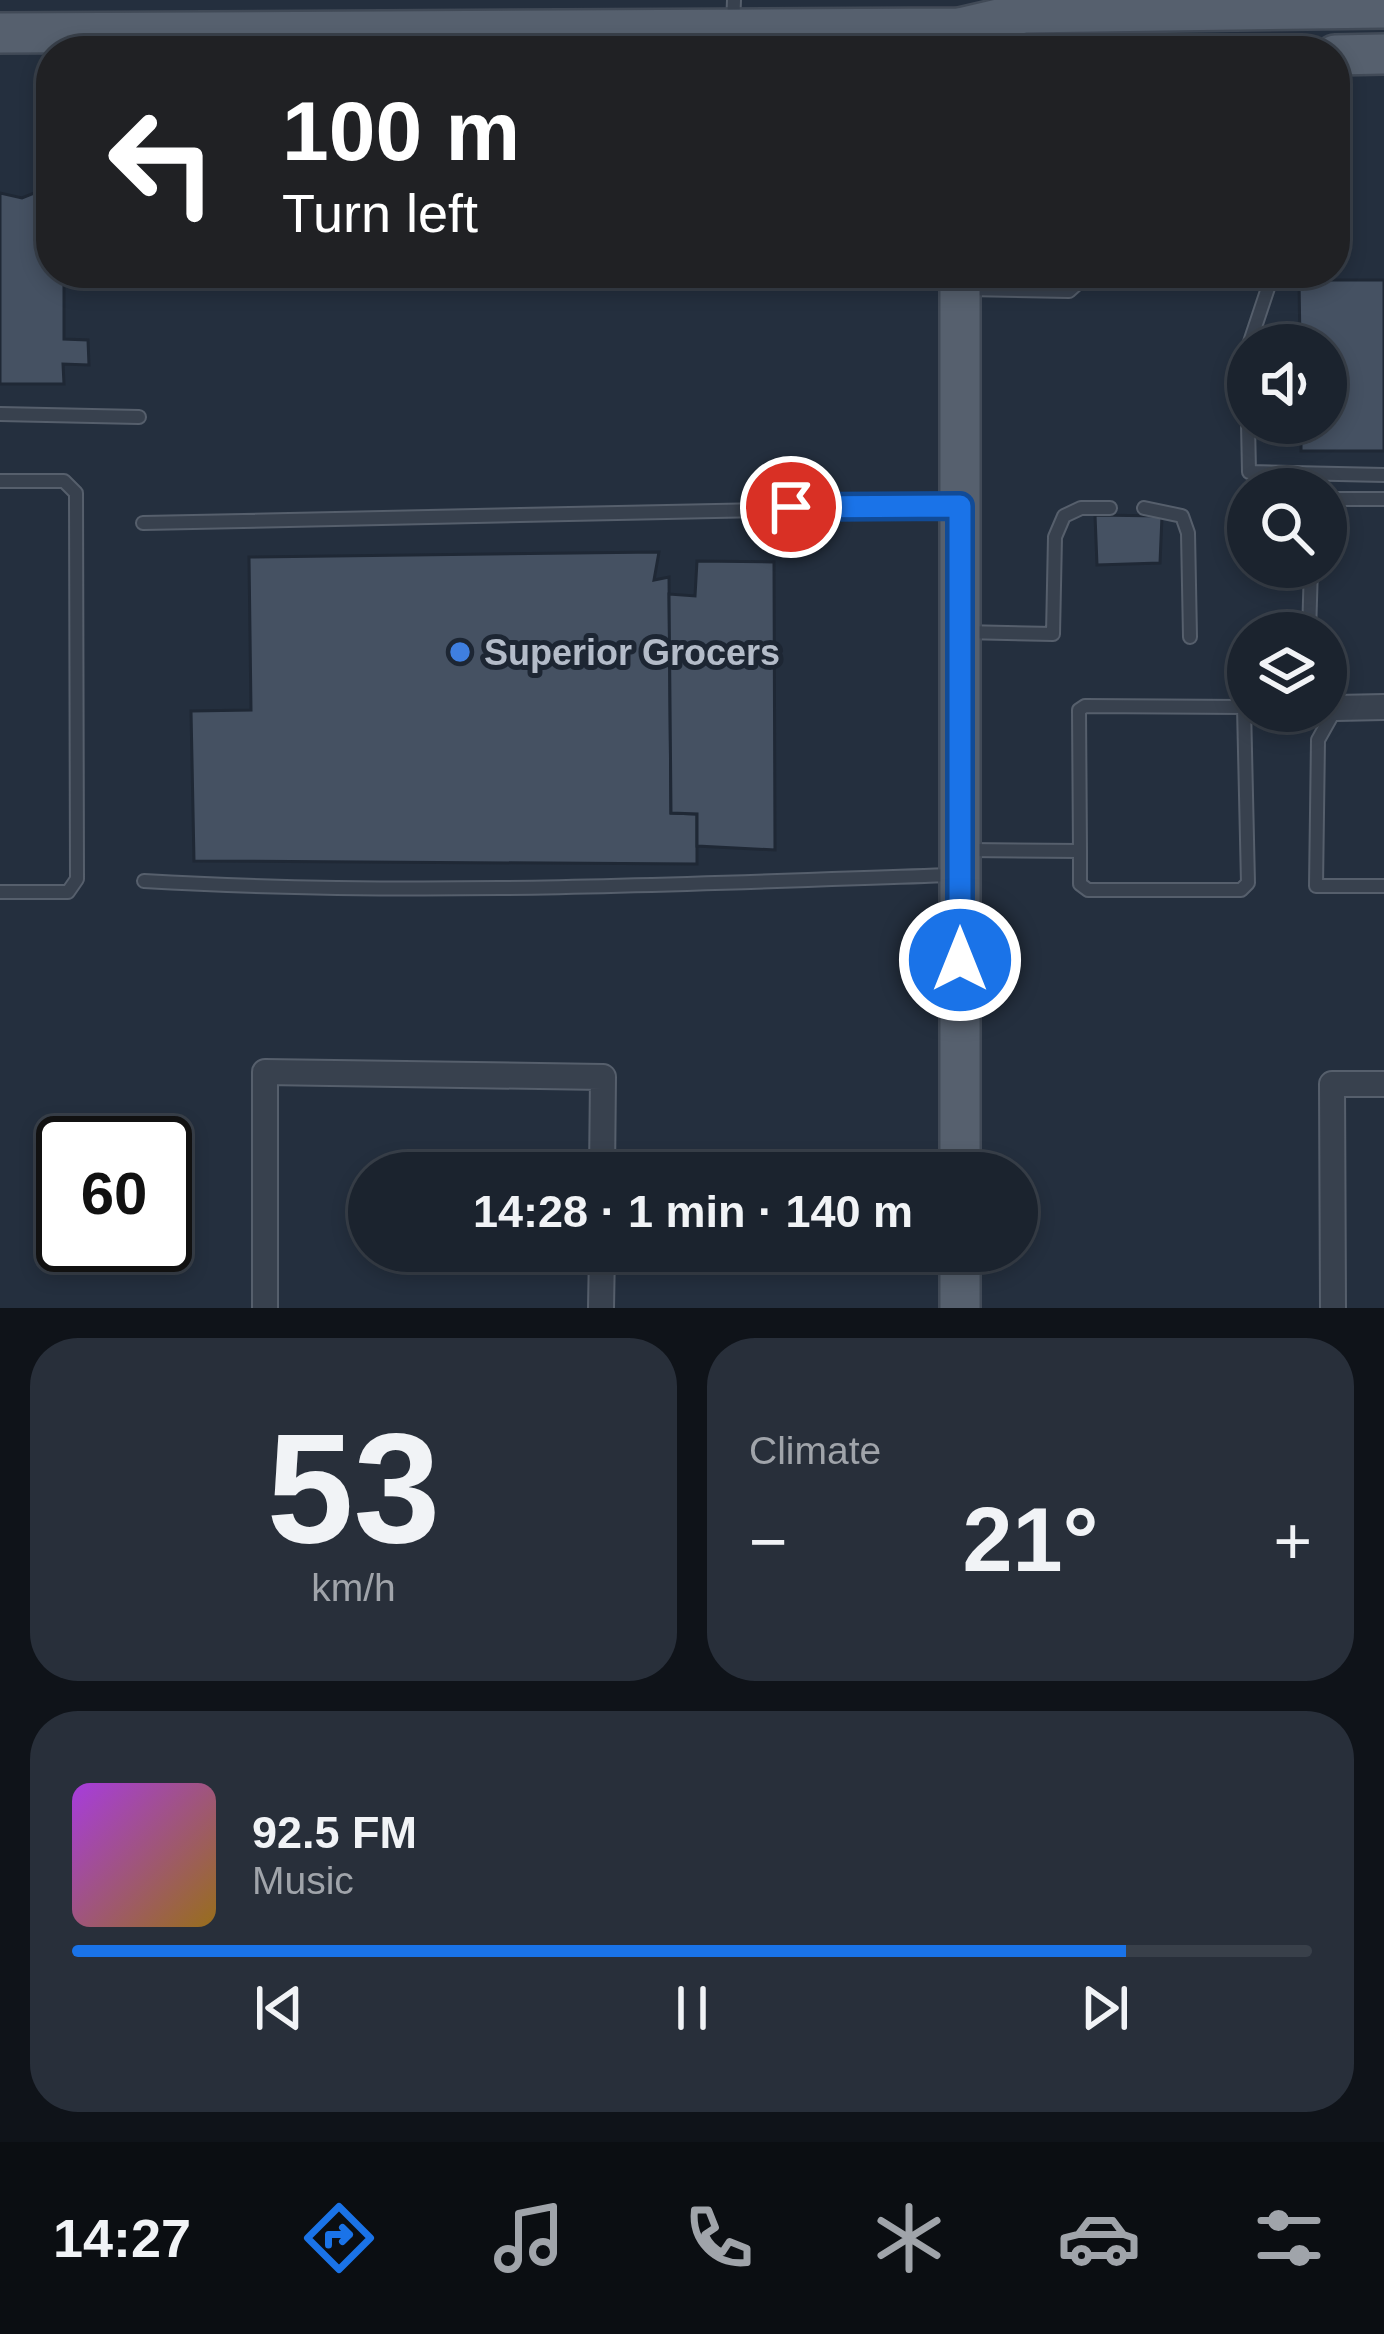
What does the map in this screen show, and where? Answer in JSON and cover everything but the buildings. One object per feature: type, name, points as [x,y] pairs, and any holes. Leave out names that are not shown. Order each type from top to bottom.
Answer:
[{"type":"main road","points":[[519,36],[734,14],[960,26],[1024,13],[1384,8]]},
{"type":"main road","points":[[0,33],[341,22],[449,36]]},
{"type":"main road","points":[[1350,55],[1384,54]]},
{"type":"main road","points":[[960,288],[960,1152]]},
{"type":"main road","points":[[960,1272],[960,1308]]},
{"type":"street","points":[[1347,708],[1384,707]]},
{"type":"street","points":[[265,1308],[265,1072],[604,1077],[602,1152]]},
{"type":"street","points":[[1334,1308],[1332,1084],[1384,1084]]},
{"type":"street","points":[[601,1308],[602,1272]]},
{"type":"lane","points":[[1036,288],[1072,288]]},
{"type":"lane","points":[[1256,324],[1268,288]]},
{"type":"lane","points":[[0,414],[139,417]]},
{"type":"lane","points":[[1248,444],[1249,472],[1384,475]]},
{"type":"lane","points":[[0,481],[64,481],[76,494],[77,856],[72,890],[0,892]]},
{"type":"lane","points":[[1347,499],[1384,499]]},
{"type":"lane","points":[[143,523],[960,506]]},
{"type":"lane","points":[[960,632],[1053,634],[1055,537],[1064,517],[1081,508],[1110,508]]},
{"type":"lane","points":[[1144,508],[1182,517],[1188,533],[1190,637]]},
{"type":"lane","points":[[1244,707],[1249,883],[1240,890],[1088,890],[1080,884],[1080,851],[1079,710],[1244,707]]},
{"type":"lane","points":[[1322,732],[1318,740],[1316,886],[1384,886]]},
{"type":"lane","points":[[144,881],[254,888],[616,886],[1080,851]]},
{"type":"place","name":"Superior Grocers","points":[[460,652]]},
{"type":"route","points":[[791,507],[960,506],[960,960]]}]
